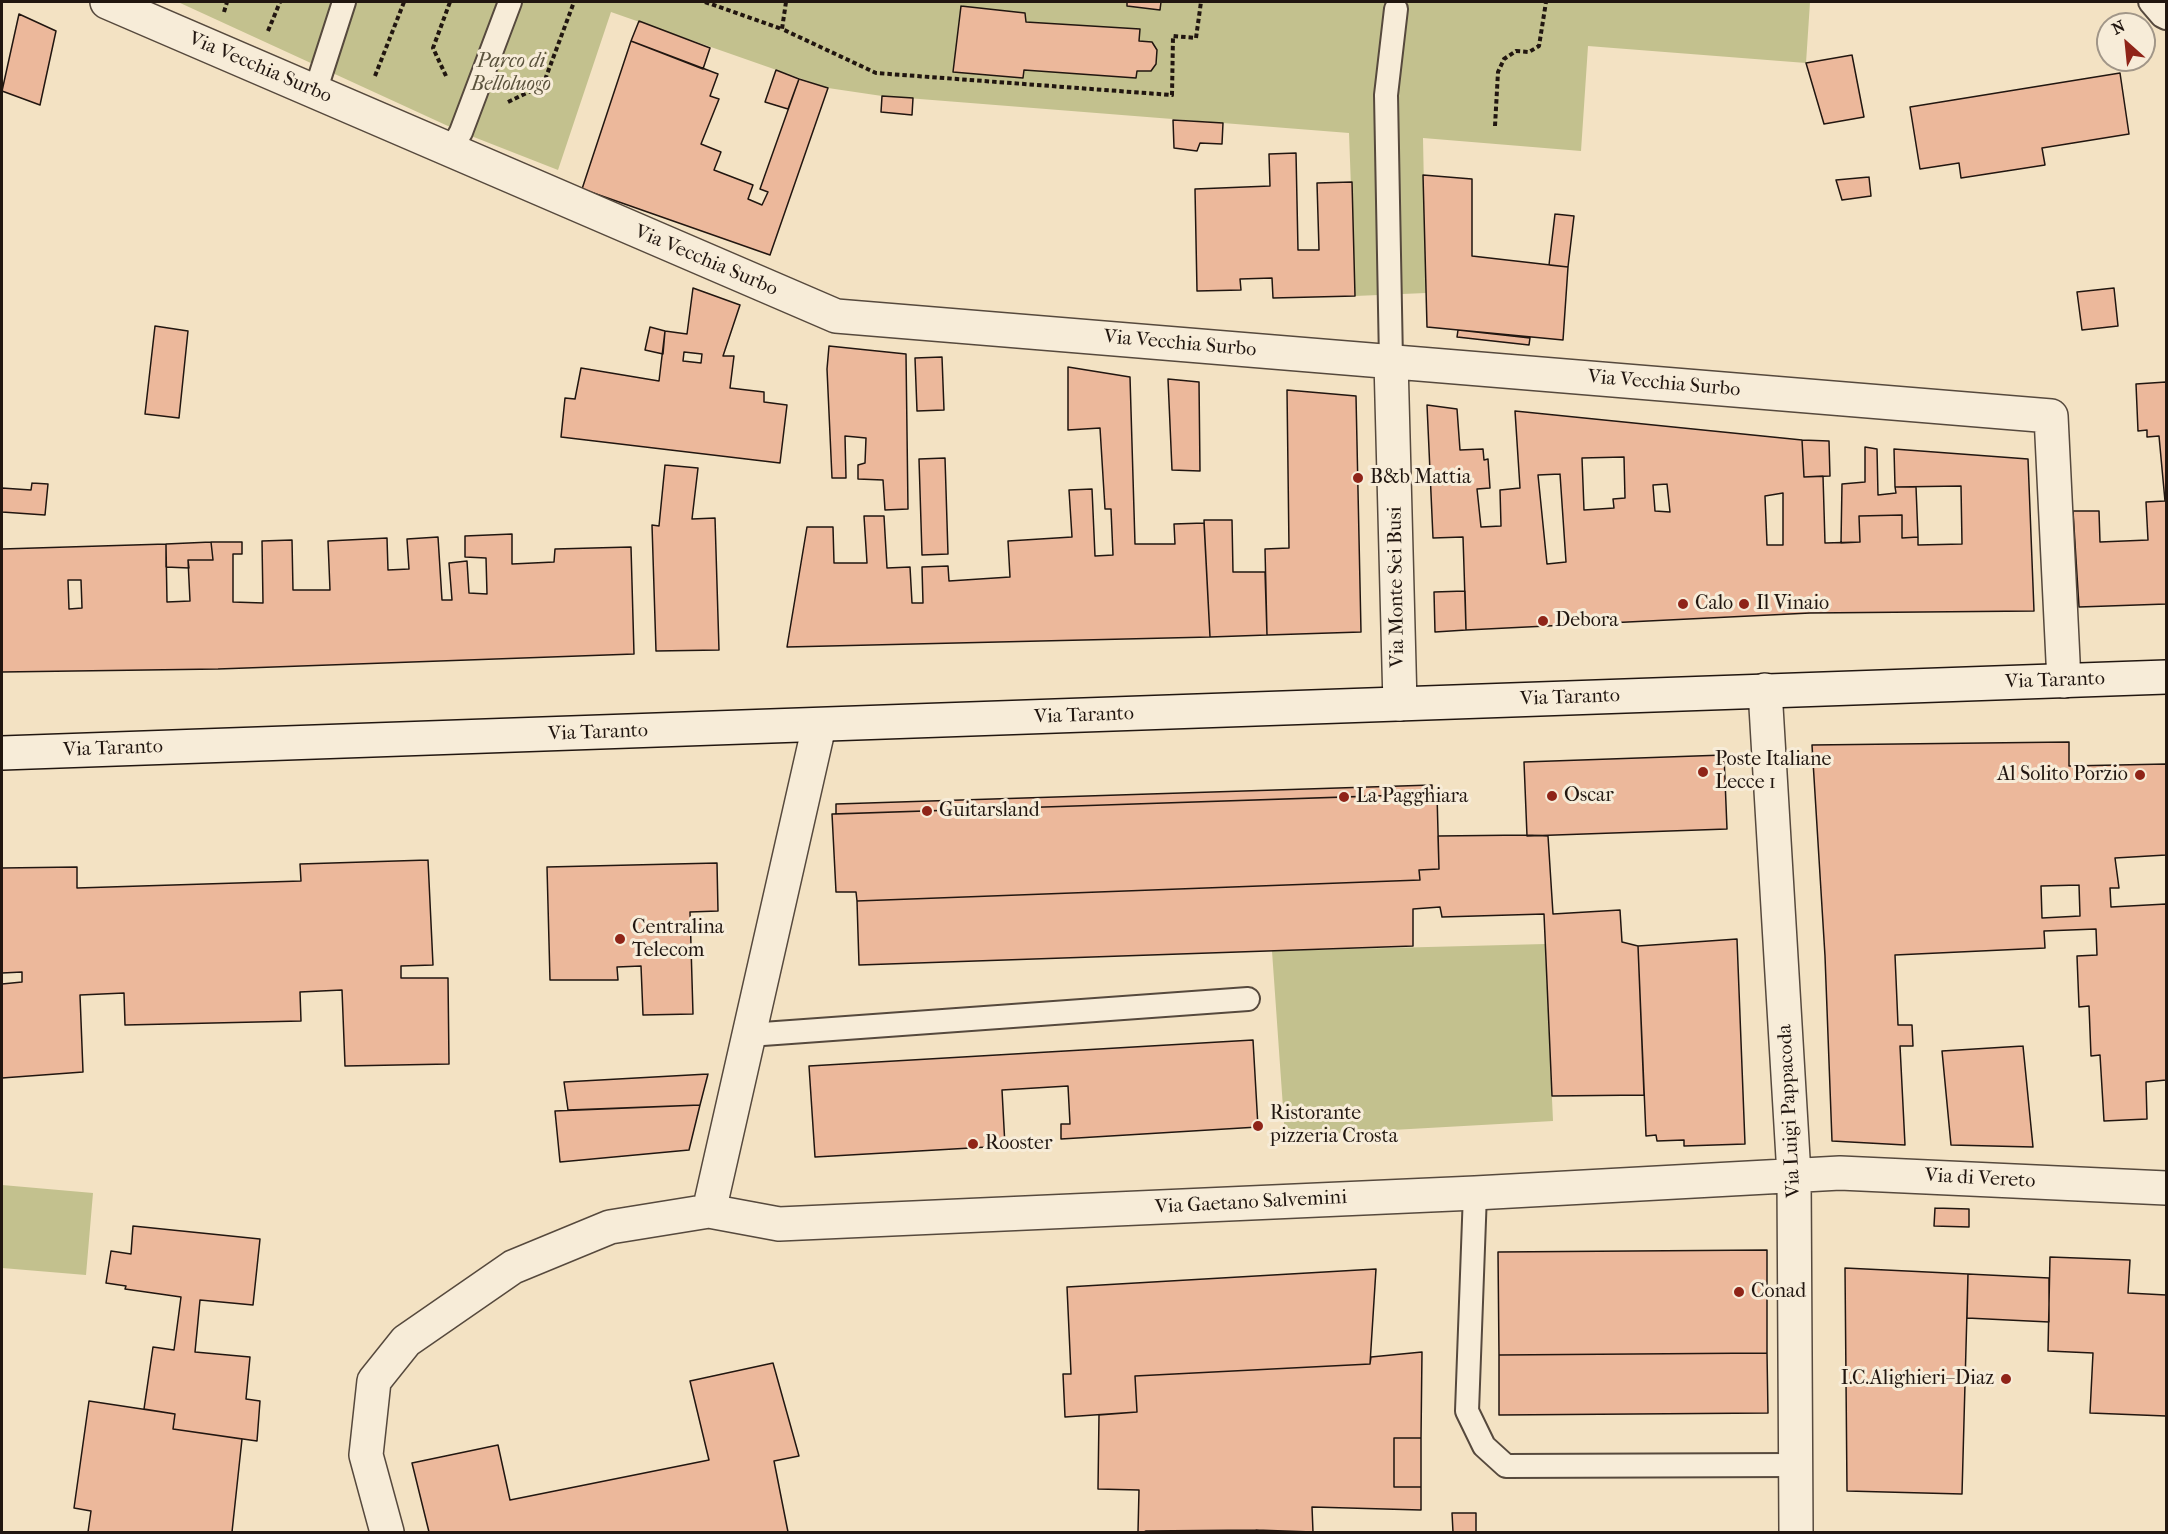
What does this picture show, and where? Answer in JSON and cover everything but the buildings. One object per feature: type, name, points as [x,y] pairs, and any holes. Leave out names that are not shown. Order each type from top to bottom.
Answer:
[{"type":"street","name":"Via Vecchia Surbo","points":[[107,2],[836,316],[2051,416],[2064,681]]},
{"type":"street","name":"Via Monte Sei Busi","points":[[1391,361],[1400,704]]},
{"type":"street","name":"Via Taranto","points":[[2,753],[2166,677]]},
{"type":"street","name":"Via Luigi Pappacoda","points":[[1765,690],[1794,1175],[1796,1533]]},
{"type":"street","points":[[709,1211],[819,726]]},
{"type":"street","name":"Via di Vereto","points":[[1794,1175],[1840,1173],[2166,1188]]},
{"type":"street","name":"Via Gaetano Salvemini","points":[[387,1533],[366,1455],[374,1381],[406,1341],[513,1267],[610,1227],[709,1211],[780,1224],[1475,1193],[1794,1175]]},
{"type":"lane","points":[[315,92],[344,2]]},
{"type":"lane","points":[[450,151],[461,132],[510,2]]},
{"type":"lane","points":[[2150,2],[2166,18]]},
{"type":"lane","points":[[1391,361],[1386,95],[1396,9]]},
{"type":"lane","points":[[749,1035],[1248,999]]},
{"type":"lane","points":[[1475,1193],[1467,1411],[1484,1446],[1506,1466],[1795,1465]]},
{"type":"path","points":[[705,2],[782,29],[876,73],[1172,95],[1173,36],[1196,38],[1201,2]]},
{"type":"path","points":[[782,29],[786,2]]},
{"type":"path","points":[[1496,126],[1498,72],[1504,59],[1516,51],[1529,52],[1539,46],[1546,2]]},
{"type":"green space","name":"Parco di Belloluogo","points":[[178,2],[1810,2],[1806,63],[1588,46],[1581,151],[1423,138],[1426,293],[1355,296],[1349,133],[882,96],[828,88],[611,12],[558,170],[461,132]]},
{"type":"green space","points":[[1545,944],[1553,1121],[1285,1136],[1272,951]]},
{"type":"green space","points":[[2,1185],[93,1193],[86,1275],[2,1268]]},
{"type":"place","name":"B&b Mattia","points":[[1358,478]]},
{"type":"place","name":"Calo","points":[[1683,604]]},
{"type":"place","name":"Il Vinaio","points":[[1744,604]]},
{"type":"place","name":"Debora","points":[[1543,621]]},
{"type":"place","name":"Poste Italiane Lecce 1","points":[[1703,772]]},
{"type":"place","name":"Al Solito Porzio","points":[[2140,775]]},
{"type":"place","name":"Oscar","points":[[1552,796]]},
{"type":"place","name":"La Pagghiara","points":[[1344,797]]},
{"type":"place","name":"Guitarsland","points":[[927,811]]},
{"type":"place","name":"Centralina Telecom","points":[[620,939]]},
{"type":"place","name":"Ristorante pizzeria Crosta","points":[[1258,1126]]},
{"type":"place","name":"Rooster","points":[[973,1144]]},
{"type":"place","name":"Conad","points":[[1739,1292]]},
{"type":"place","name":"I.C.Alighieri–Diaz","points":[[2006,1379]]}]
